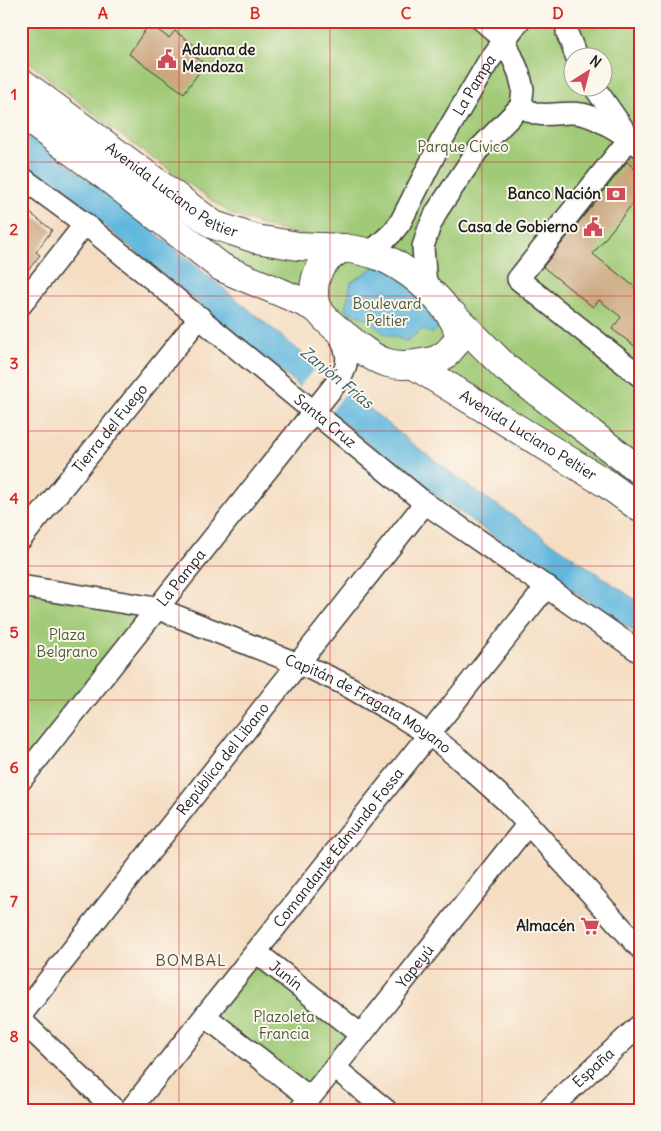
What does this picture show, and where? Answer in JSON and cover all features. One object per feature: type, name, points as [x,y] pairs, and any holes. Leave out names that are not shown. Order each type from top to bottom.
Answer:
[{"type":"main road","name":"Avenida Luciano Peltier","points":[[21,82],[214,225],[256,239],[298,246],[343,248]]},
{"type":"main road","name":"Avenida Luciano Peltier","points":[[21,114],[107,177],[221,267],[294,297],[317,309]]},
{"type":"main road","points":[[434,295],[456,325],[458,335],[454,345],[445,356],[432,362],[414,365],[387,363],[361,349],[324,318],[317,309],[314,289],[318,269],[328,257],[343,248],[371,252],[403,268],[434,295],[506,368],[640,472]]},
{"type":"main road","name":"Avenida Luciano Peltier","points":[[414,365],[608,484],[640,508]]},
{"type":"street","points":[[434,295],[423,247],[429,228],[437,211],[478,150],[521,106],[523,90],[519,73],[505,40],[483,21]]},
{"type":"street","name":"La Pampa","points":[[371,252],[400,223],[442,140],[488,62],[519,21]]},
{"type":"street","points":[[568,21],[567,33],[573,48]]},
{"type":"street","points":[[602,98],[635,142]]},
{"type":"street","points":[[521,106],[536,114],[551,115],[569,112],[584,114],[635,142]]},
{"type":"street","points":[[635,142],[518,279],[640,376]]},
{"type":"street","name":"Santa Cruz","points":[[21,177],[85,224],[317,408],[425,502],[640,652]]},
{"type":"street","points":[[21,305],[85,224]]},
{"type":"street","name":"Tierra del Fuego","points":[[21,539],[200,317]]},
{"type":"street","name":"La Pampa","points":[[21,780],[340,379],[347,367],[348,360],[337,329]]},
{"type":"street","name":"La Pampa","points":[[340,379],[354,367],[366,363],[387,363]]},
{"type":"street","name":"República del Libano","points":[[21,1015],[425,502]]},
{"type":"street","name":"Capitán de Fragata Moyano","points":[[21,586],[156,608],[298,663],[342,683],[398,715],[430,735],[481,777],[528,824],[640,948]]},
{"type":"street","name":"Comandante Edmundo Fossa","points":[[130,1110],[548,586]]},
{"type":"street","name":"Yapeyú","points":[[305,1104],[362,1035],[528,824]]},
{"type":"street","name":"Junín","points":[[256,952],[362,1035]]},
{"type":"street","points":[[205,1016],[305,1104]]},
{"type":"street","points":[[21,1020],[115,1110]]},
{"type":"street","name":"España","points":[[548,1110],[640,1025]]},
{"type":"street","points":[[335,1068],[386,1110]]},
{"type":"green space","name":"Parque Cívico","points":[[21,21],[640,21],[640,461],[513,365],[431,281],[303,236],[264,226],[231,214],[118,133],[21,56]]},
{"type":"green space","name":"Boulevard Peltier","points":[[21,86],[213,228],[370,254],[640,475],[640,499],[388,361],[213,249],[21,110]]},
{"type":"green space","name":"Plaza Belgrano","points":[[21,590],[150,611],[21,775]]},
{"type":"green space","name":"Plazoleta Francia","points":[[256,952],[361,1035],[310,1098],[205,1016]]},
{"type":"water","points":[[21,130],[113,198],[409,441],[462,481],[640,603],[640,635],[543,571],[415,480],[99,221],[21,164]]},
{"type":"water","points":[[381,263],[428,298],[429,319],[439,326],[432,334],[423,329],[406,341],[383,333],[368,319],[345,310],[351,282]]},
{"type":"pier","points":[[318,365],[348,390],[330,413],[299,387]]},
{"type":"building","name":"Aduana de Mendoza","points":[[149,24],[169,38],[175,31],[194,45],[189,52],[205,64],[184,93],[129,54]]},
{"type":"building","name":"Casa de Gobierno","points":[[627,162],[640,173],[640,194],[593,254],[640,291],[640,350],[612,329],[621,317],[599,300],[593,307],[543,267]]},
{"type":"building","points":[[21,206],[52,230],[36,252],[40,255],[21,279]]},
{"type":"place","name":"Aduana de Mendoza","points":[[167,59]]},
{"type":"place","name":"Banco Nación","points":[[616,194]]},
{"type":"place","name":"Casa de Gobierno","points":[[593,227]]},
{"type":"place","name":"Almacén","points":[[590,926]]},
{"type":"district","name":"BOMBAL","points":[[191,960]]},
{"type":"water label","name":"Zanjón Frías","points":[[337,377]]}]
